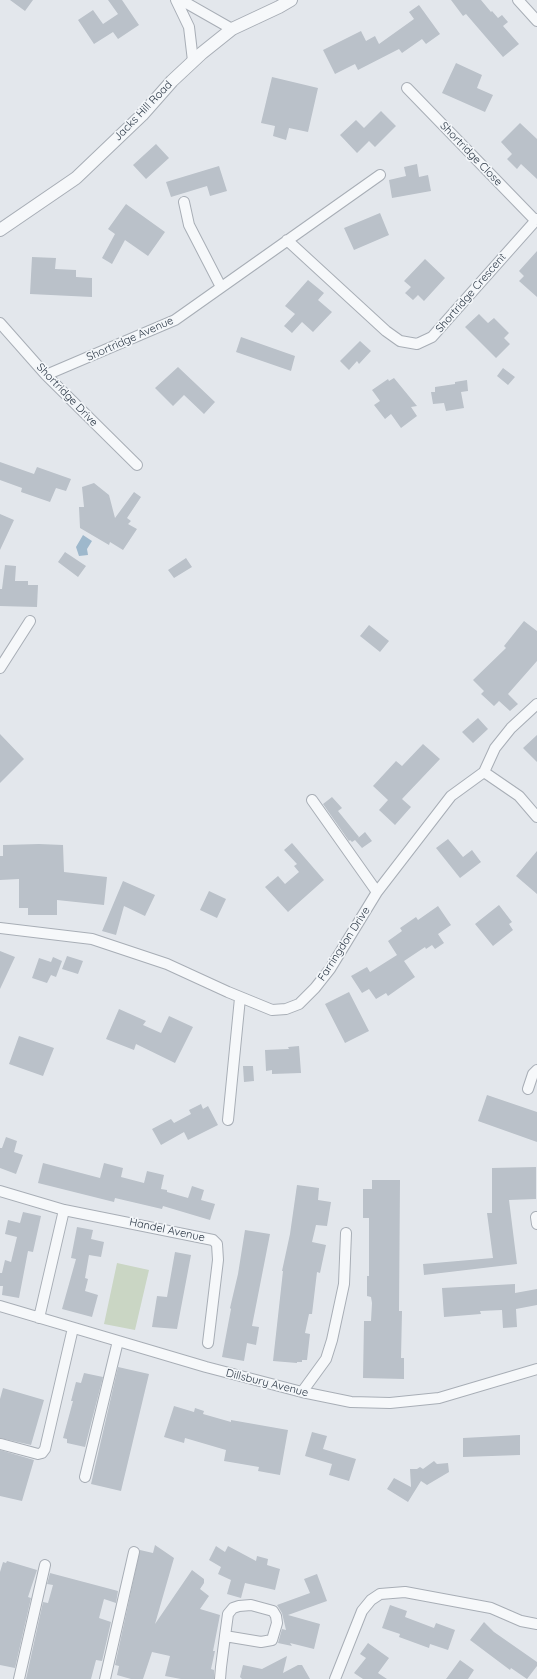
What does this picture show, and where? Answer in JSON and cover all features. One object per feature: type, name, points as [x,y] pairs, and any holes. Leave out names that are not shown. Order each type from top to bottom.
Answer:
[{"type":"street","points":[[176,0],[190,27],[193,61]]},
{"type":"street","points":[[181,0],[232,29]]},
{"type":"street","name":"Jacks Hill Road","points":[[0,230],[76,178],[142,115],[172,81],[193,61],[232,29],[291,0]]},
{"type":"street","points":[[518,0],[537,22]]},
{"type":"street","name":"Shortridge Close","points":[[407,88],[536,219]]},
{"type":"street","name":"Shortridge Avenue","points":[[46,375],[175,320],[380,175]]},
{"type":"street","points":[[184,202],[189,225],[221,287]]},
{"type":"street","name":"Shortridge Crescent","points":[[287,240],[386,332],[400,341],[417,344],[432,337],[536,219]]},
{"type":"street","name":"Shortridge Drive","points":[[0,323],[46,375],[137,465]]},
{"type":"street","points":[[0,668],[30,621]]},
{"type":"street","points":[[537,704],[511,728],[495,748],[484,772],[519,796],[537,817]]},
{"type":"street","name":"Farringdon Drive","points":[[0,928],[92,939],[167,964],[240,998],[272,1010],[286,1009],[299,1004],[315,988],[330,969],[377,892],[451,796],[484,772]]},
{"type":"street","points":[[312,800],[377,892]]},
{"type":"street","points":[[228,1120],[240,998]]},
{"type":"street","points":[[528,1089],[533,1074],[537,1070]]},
{"type":"street","points":[[0,1191],[64,1210],[39,1318]]},
{"type":"street","name":"Handel Avenue","points":[[64,1210],[213,1240],[217,1244],[218,1260],[208,1343]]},
{"type":"street","points":[[302,1392],[326,1359],[332,1340],[344,1284],[346,1233]]},
{"type":"street","name":"Dillsbury Avenue","points":[[0,1306],[206,1367],[302,1392],[351,1402],[390,1403],[439,1398],[537,1369]]},
{"type":"street","points":[[1,1444],[38,1454],[42,1453],[73,1328]]},
{"type":"street","points":[[85,1477],[118,1341]]},
{"type":"street","points":[[105,1679],[134,1552]]},
{"type":"street","points":[[18,1679],[45,1565]]},
{"type":"street","points":[[335,1679],[362,1610],[371,1600],[380,1594],[405,1592],[491,1608],[521,1621],[537,1624]]},
{"type":"street","points":[[220,1679],[225,1636],[228,1614],[233,1608],[251,1605],[273,1611],[276,1616],[277,1623],[272,1640],[261,1642],[225,1636]]},
{"type":"green space","points":[[117,1263],[149,1270],[135,1330],[104,1324]]},
{"type":"water","points":[[83,535],[92,541],[87,549],[88,555],[79,556],[76,547]]},
{"type":"building","points":[[10,0],[33,0],[25,11]]},
{"type":"building","points":[[108,0],[122,0],[139,25],[118,39],[113,32],[94,44],[78,20],[93,10],[103,24],[118,14]]},
{"type":"building","points":[[451,0],[481,0],[498,18],[502,15],[508,22],[503,26],[519,44],[503,57],[466,14],[463,16]]},
{"type":"building","points":[[419,5],[440,34],[426,44],[422,39],[402,53],[399,49],[358,70],[355,64],[335,74],[323,50],[361,31],[366,41],[375,36],[379,44],[414,19],[409,12]]},
{"type":"building","points":[[456,63],[482,75],[477,88],[493,95],[485,112],[442,93]]},
{"type":"building","points":[[272,77],[318,88],[308,132],[289,128],[286,140],[273,136],[275,126],[261,123]]},
{"type":"building","points":[[381,111],[396,126],[375,147],[369,141],[357,153],[340,135],[356,120],[364,128]]},
{"type":"building","points":[[520,123],[537,139],[537,179],[521,164],[517,169],[507,159],[512,154],[501,142]]},
{"type":"building","points":[[156,144],[169,158],[146,179],[133,165]]},
{"type":"building","points":[[417,164],[419,177],[428,175],[431,191],[392,198],[389,180],[406,176],[404,167]]},
{"type":"building","points":[[219,166],[227,191],[210,196],[207,186],[171,197],[166,182]]},
{"type":"building","points":[[126,204],[165,232],[148,256],[125,240],[112,264],[102,258],[115,234],[108,229]]},
{"type":"building","points":[[380,213],[389,235],[354,250],[344,228]]},
{"type":"building","points":[[537,251],[537,297],[519,281],[524,276],[519,271]]},
{"type":"building","points":[[32,257],[56,258],[55,269],[76,270],[76,277],[92,278],[92,297],[30,294]]},
{"type":"building","points":[[425,259],[445,278],[424,301],[418,295],[413,300],[405,293],[411,287],[404,281]]},
{"type":"building","points":[[308,280],[324,293],[318,300],[332,312],[313,332],[302,322],[292,333],[284,326],[295,314],[285,306]]},
{"type":"building","points":[[479,314],[488,323],[494,318],[509,333],[504,338],[510,344],[496,358],[465,327]]},
{"type":"building","points":[[241,337],[295,356],[291,371],[236,352]]},
{"type":"building","points":[[360,341],[371,351],[359,364],[357,361],[349,370],[340,361]]},
{"type":"building","points":[[178,367],[215,402],[204,414],[184,395],[173,406],[155,388]]},
{"type":"building","points":[[503,368],[515,377],[508,385],[497,376]]},
{"type":"building","points":[[394,378],[417,406],[411,407],[417,416],[401,428],[391,414],[385,419],[374,405],[380,401],[372,390],[388,379],[389,381]]},
{"type":"building","points":[[467,380],[468,391],[461,392],[464,408],[446,411],[444,403],[433,404],[431,392],[435,392],[435,387],[455,384],[455,382]]},
{"type":"building","points":[[0,462],[34,474],[37,467],[71,479],[66,491],[56,488],[50,502],[21,492],[22,488],[0,480]]},
{"type":"building","points":[[94,483],[109,495],[115,518],[134,492],[141,497],[127,518],[131,521],[128,524],[137,529],[123,550],[110,542],[109,545],[80,528],[79,507],[84,507],[82,487]]},
{"type":"building","points":[[0,514],[14,520],[0,550]]},
{"type":"building","points":[[65,552],[86,566],[78,577],[58,562]]},
{"type":"building","points":[[186,558],[192,567],[174,578],[168,570]]},
{"type":"building","points":[[5,565],[16,566],[15,581],[28,581],[28,585],[38,585],[37,607],[0,606],[0,589],[2,589]]},
{"type":"building","points":[[524,621],[537,631],[537,661],[508,694],[518,704],[510,711],[499,701],[494,706],[481,694],[484,691],[473,680],[506,648],[504,646]]},
{"type":"building","points":[[369,625],[389,641],[380,652],[360,636]]},
{"type":"building","points":[[478,718],[488,729],[473,743],[462,732]]},
{"type":"building","points":[[0,734],[24,759],[0,783]]},
{"type":"building","points":[[537,735],[537,762],[523,748]]},
{"type":"building","points":[[423,744],[440,759],[402,799],[411,807],[395,825],[379,810],[388,800],[373,786],[396,761],[402,766]]},
{"type":"building","points":[[332,797],[342,808],[338,811],[359,837],[357,839],[365,832],[372,841],[362,848],[355,840],[352,842],[350,840],[349,841],[323,804]]},
{"type":"building","points":[[448,839],[463,857],[472,850],[481,862],[460,878],[436,848]]},
{"type":"building","points":[[292,843],[324,880],[288,912],[265,887],[278,876],[285,884],[299,872],[294,866],[297,864],[284,850]]},
{"type":"building","points":[[3,845],[63,845],[64,872],[107,877],[104,905],[57,900],[57,915],[28,915],[28,908],[19,908],[19,879],[0,880],[0,856],[3,856]]},
{"type":"building","points":[[537,851],[537,894],[516,876]]},
{"type":"building","points":[[123,881],[155,895],[145,916],[124,906],[116,935],[102,931]]},
{"type":"building","points":[[209,891],[226,899],[217,918],[200,910]]},
{"type":"building","points":[[499,905],[512,922],[509,924],[513,930],[493,946],[475,924]]},
{"type":"building","points":[[438,906],[451,925],[438,934],[444,943],[435,949],[432,945],[426,949],[425,947],[404,961],[415,977],[388,996],[386,993],[376,999],[369,989],[362,993],[351,976],[367,967],[370,972],[397,955],[388,941],[402,931],[400,928],[416,917],[418,920]]},
{"type":"building","points":[[0,951],[15,957],[0,989]]},
{"type":"building","points":[[67,956],[83,961],[78,974],[62,969]]},
{"type":"building","points":[[53,957],[62,961],[56,977],[51,975],[47,983],[32,978],[39,958],[51,962]]},
{"type":"building","points":[[349,992],[369,1031],[345,1043],[325,1004]]},
{"type":"building","points":[[119,1009],[146,1021],[143,1025],[161,1033],[169,1016],[193,1027],[175,1063],[136,1044],[134,1050],[106,1039]]},
{"type":"building","points":[[19,1036],[54,1048],[43,1076],[9,1064]]},
{"type":"building","points":[[299,1046],[301,1073],[272,1074],[272,1070],[266,1071],[265,1050],[289,1049],[288,1047]]},
{"type":"building","points":[[243,1066],[253,1066],[254,1081],[244,1082]]},
{"type":"building","points":[[487,1095],[537,1112],[537,1142],[478,1121]]},
{"type":"building","points":[[201,1104],[203,1109],[208,1106],[218,1125],[188,1140],[184,1132],[161,1145],[152,1129],[171,1119],[174,1123],[191,1114],[189,1110]]},
{"type":"building","points":[[6,1137],[17,1141],[14,1152],[23,1155],[16,1174],[0,1168],[0,1148],[2,1148]]},
{"type":"building","points":[[43,1163],[100,1178],[104,1163],[123,1168],[121,1177],[144,1183],[147,1171],[164,1175],[161,1189],[188,1198],[192,1186],[204,1190],[201,1200],[215,1204],[210,1220],[163,1206],[162,1209],[115,1198],[114,1202],[38,1183]]},
{"type":"building","points":[[536,1167],[536,1199],[509,1200],[517,1264],[424,1275],[423,1264],[493,1258],[487,1213],[492,1213],[492,1168]]},
{"type":"building","points":[[372,1180],[400,1180],[399,1311],[402,1311],[401,1358],[404,1358],[404,1379],[363,1378],[364,1321],[371,1321],[372,1303],[371,1297],[367,1296],[367,1276],[369,1276],[369,1218],[363,1218],[363,1189],[372,1189]]},
{"type":"building","points":[[297,1185],[319,1188],[318,1200],[331,1202],[327,1226],[316,1225],[312,1242],[326,1245],[320,1273],[317,1272],[312,1314],[309,1314],[305,1333],[310,1334],[307,1360],[302,1360],[302,1362],[297,1363],[273,1361],[282,1271],[290,1234]]},
{"type":"building","points":[[23,1212],[41,1216],[33,1252],[28,1251],[19,1298],[2,1295],[3,1286],[0,1286],[0,1273],[2,1273],[5,1260],[11,1262],[17,1237],[5,1234],[8,1220],[20,1223]]},
{"type":"building","points":[[77,1227],[93,1230],[91,1239],[104,1242],[101,1257],[89,1255],[85,1278],[88,1279],[85,1291],[98,1295],[92,1317],[62,1309],[76,1259],[71,1258]]},
{"type":"building","points":[[245,1230],[270,1234],[252,1326],[259,1327],[256,1345],[247,1343],[244,1361],[222,1357]]},
{"type":"building","points":[[175,1252],[191,1255],[177,1329],[152,1327],[157,1296],[167,1297]]},
{"type":"building","points":[[515,1284],[515,1293],[537,1289],[537,1305],[516,1309],[517,1327],[503,1328],[502,1310],[480,1311],[481,1314],[444,1317],[442,1288]]},
{"type":"building","points":[[118,1367],[149,1374],[121,1491],[91,1484]]},
{"type":"building","points":[[84,1373],[103,1377],[85,1447],[67,1443],[67,1439],[63,1438],[73,1401],[71,1401],[76,1382],[81,1383]]},
{"type":"building","points":[[3,1388],[44,1400],[31,1445],[0,1438],[0,1399]]},
{"type":"building","points":[[174,1406],[194,1412],[195,1408],[204,1411],[203,1414],[231,1422],[231,1420],[288,1430],[280,1475],[258,1471],[259,1467],[224,1461],[226,1450],[185,1438],[184,1443],[164,1437]]},
{"type":"building","points":[[312,1432],[327,1436],[323,1449],[356,1459],[349,1481],[329,1475],[332,1464],[305,1456]]},
{"type":"building","points":[[520,1435],[520,1455],[463,1457],[463,1438]]},
{"type":"building","points":[[0,1450],[34,1460],[22,1501],[0,1496]]},
{"type":"building","points":[[434,1461],[437,1464],[448,1463],[449,1472],[427,1485],[421,1481],[408,1502],[387,1489],[394,1478],[411,1487],[410,1469],[417,1469],[420,1467],[423,1469]]},
{"type":"building","points":[[155,1545],[174,1558],[155,1624],[192,1570],[204,1579],[204,1583],[200,1589],[209,1596],[200,1609],[220,1615],[211,1669],[214,1670],[214,1679],[181,1679],[165,1676],[170,1656],[152,1652],[143,1679],[131,1679],[117,1675],[119,1666],[115,1665],[140,1550],[153,1553]]},
{"type":"building","points":[[216,1546],[225,1552],[228,1546],[256,1561],[257,1556],[268,1559],[267,1565],[280,1569],[275,1590],[245,1583],[241,1598],[227,1594],[231,1580],[218,1574],[221,1567],[209,1560]]},
{"type":"building","points":[[7,1561],[37,1570],[28,1597],[31,1598],[15,1668],[0,1665],[0,1572],[3,1562],[6,1563]]},
{"type":"building","points":[[50,1573],[118,1591],[116,1603],[104,1599],[99,1618],[111,1622],[102,1661],[96,1660],[91,1679],[26,1679],[43,1602],[48,1603],[53,1585],[47,1584]]},
{"type":"building","points":[[317,1574],[327,1601],[288,1615],[320,1624],[314,1649],[290,1643],[292,1646],[278,1643],[282,1629],[286,1630],[282,1613],[277,1605],[310,1593],[304,1579]]},
{"type":"building","points":[[390,1605],[407,1611],[405,1617],[434,1628],[436,1623],[455,1630],[448,1650],[430,1644],[429,1648],[399,1637],[400,1634],[382,1628]]},
{"type":"building","points":[[484,1622],[494,1632],[537,1662],[537,1666],[527,1679],[511,1668],[510,1670],[470,1640]]},
{"type":"building","points":[[368,1643],[389,1658],[378,1673],[387,1679],[363,1679],[354,1673],[366,1658],[360,1654]]},
{"type":"building","points":[[287,1656],[283,1673],[298,1665],[302,1665],[310,1679],[242,1679],[240,1677],[243,1665],[262,1669]]},
{"type":"building","points":[[460,1660],[474,1670],[468,1679],[446,1679]]}]
